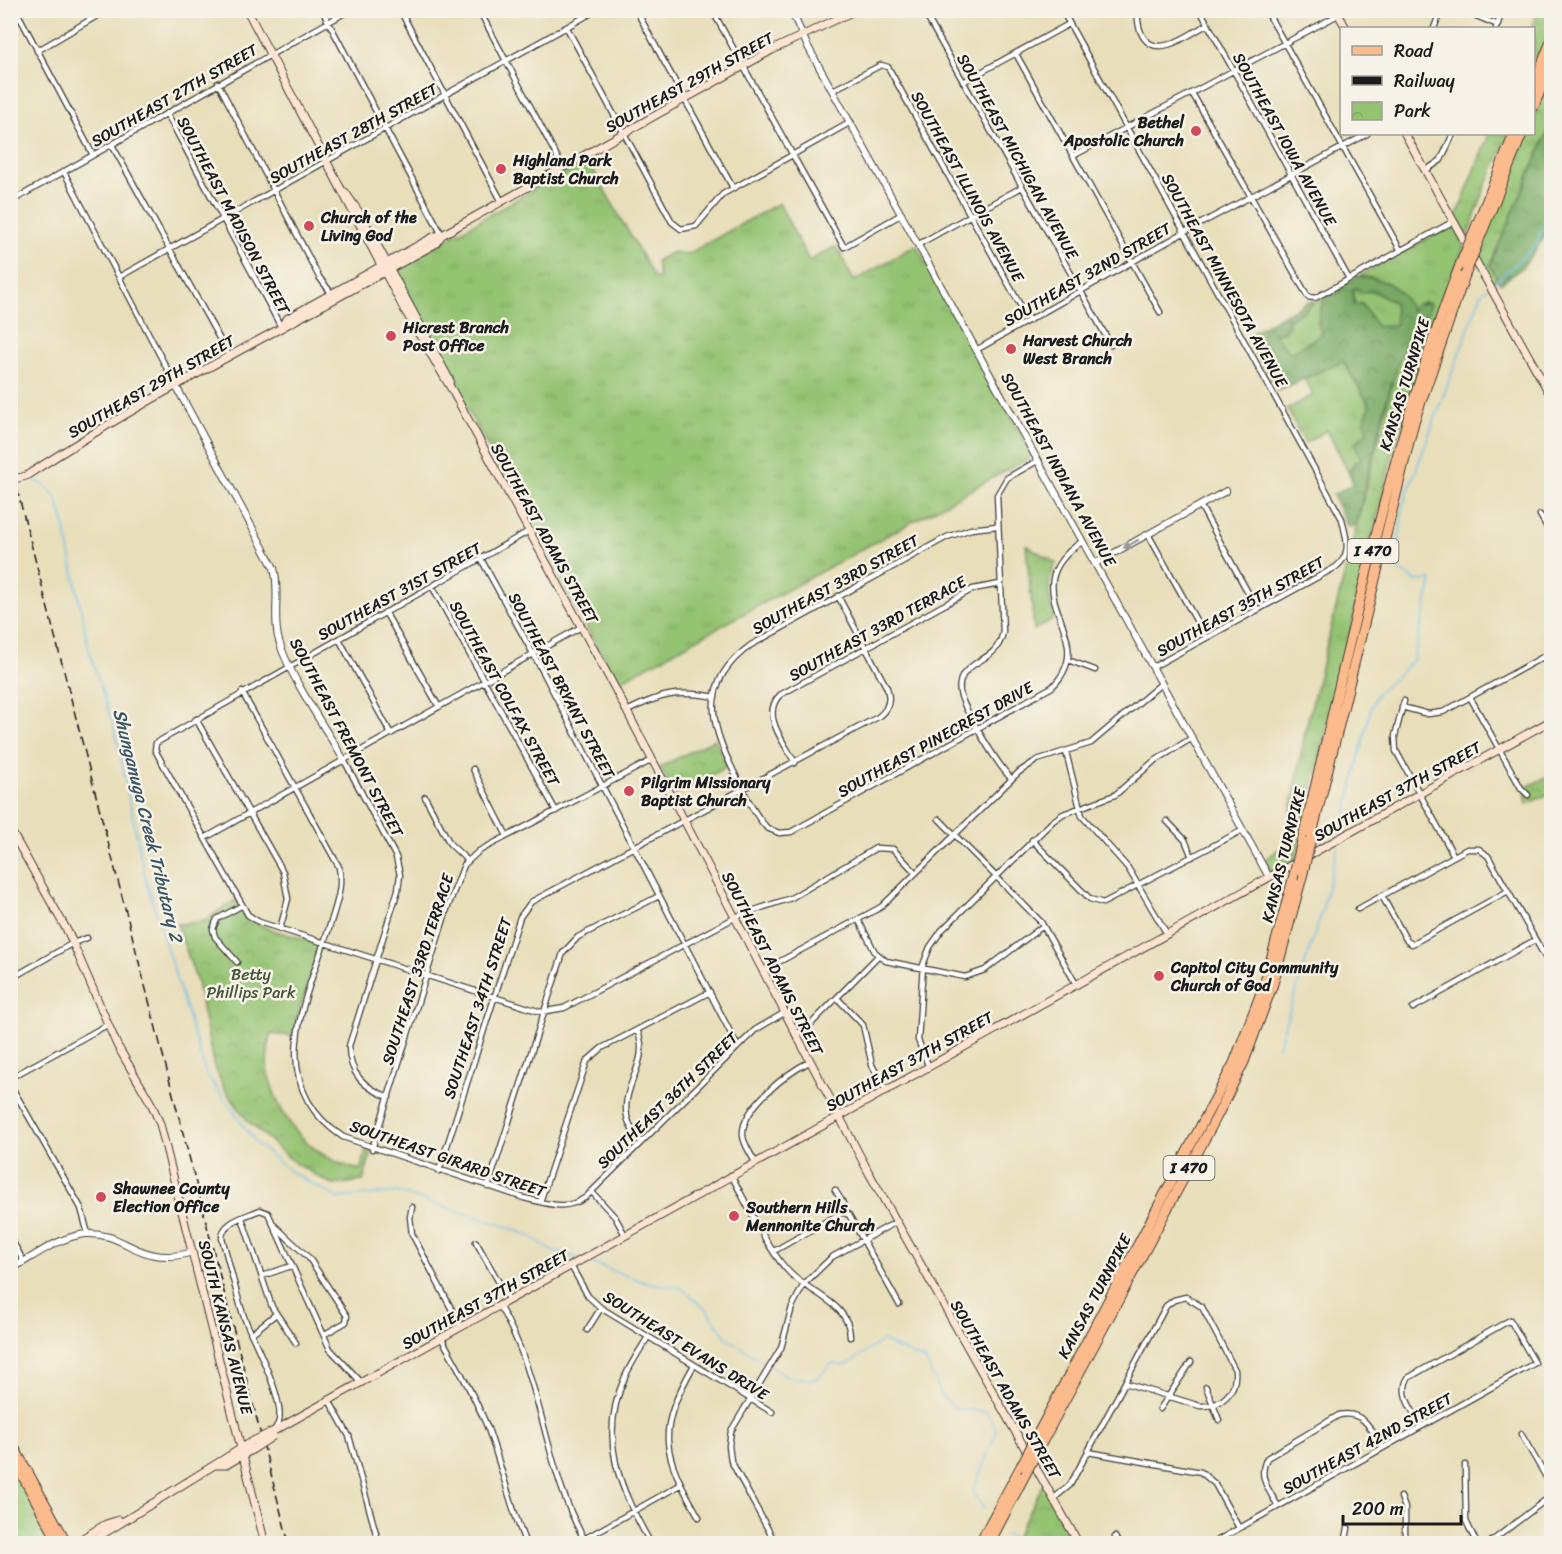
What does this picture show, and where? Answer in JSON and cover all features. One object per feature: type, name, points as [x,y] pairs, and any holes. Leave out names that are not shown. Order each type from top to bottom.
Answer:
[{"type":"highway","points":[[1535,79],[1551,39]]},
{"type":"highway","points":[[1535,100],[1551,61]]},
{"type":"highway","name":"KANSAS TURNPIKE","points":[[989,1544],[1023,1471],[1234,1063],[1264,985],[1293,879],[1307,840],[1414,422],[1476,237],[1514,135]]},
{"type":"highway","name":"KANSAS TURNPIKE","points":[[1037,1444],[1216,1118],[1244,1062],[1278,968],[1303,873],[1307,840],[1408,413],[1460,265],[1476,237],[1522,135]]},
{"type":"highway","name":"KANSAS TURNPIKE","points":[[979,1544],[1023,1471]]},
{"type":"main road","name":"SOUTHEAST ADAMS STREET","points":[[247,10],[343,190],[355,204],[385,267],[627,711],[809,1062],[896,1222],[1079,1544]]},
{"type":"main road","name":"SOUTHEAST 29TH STREET","points":[[10,478],[26,476],[176,386],[280,327],[291,324],[435,236],[442,235],[743,67],[856,10]]},
{"type":"main road","points":[[1337,13],[1345,27]]},
{"type":"main road","points":[[1406,135],[1551,398]]},
{"type":"main road","name":"SOUTHEAST 37TH STREET","points":[[124,1519],[217,1465],[226,1465],[270,1433],[330,1402],[838,1115],[1551,720]]},
{"type":"main road","name":"SOUTH KANSAS AVENUE","points":[[10,829],[73,943],[107,1025],[160,1124],[266,1544]]},
{"type":"main road","points":[[10,1439],[68,1544]]},
{"type":"main road","points":[[10,1454],[59,1544]]},
{"type":"main road","points":[[73,1544],[106,1524],[124,1519]]},
{"type":"main road","points":[[87,1544],[124,1519]]},
{"type":"street","points":[[16,10],[93,155]]},
{"type":"street","points":[[91,10],[95,18]]},
{"type":"street","points":[[37,51],[107,10]]},
{"type":"street","points":[[322,10],[442,235]]},
{"type":"street","name":"SOUTHEAST 27TH STREET","points":[[10,202],[350,10]]},
{"type":"street","points":[[400,10],[502,202]]},
{"type":"street","points":[[479,10],[563,168]]},
{"type":"street","name":"SOUTHEAST 28TH STREET","points":[[120,277],[597,10]]},
{"type":"street","points":[[636,10],[733,188]]},
{"type":"street","points":[[712,10],[844,247],[902,214]]},
{"type":"street","name":"SOUTHEAST INDIANA AVENUE","points":[[790,10],[1269,878]]},
{"type":"street","name":"SOUTHEAST MICHIGAN AVENUE","points":[[923,10],[1111,345]]},
{"type":"street","name":"SOUTHEAST MINNESOTA AVENUE","points":[[1062,10],[1342,519],[1348,548],[1346,556],[1339,565]]},
{"type":"street","points":[[1138,10],[1140,31],[1148,42],[1156,46],[1169,44],[1208,24]]},
{"type":"street","name":"SOUTHEAST IOWA AVENUE","points":[[1200,10],[1349,279]]},
{"type":"street","points":[[1266,10],[1401,251]]},
{"type":"street","points":[[1434,27],[1441,10]]},
{"type":"street","points":[[1462,10],[1497,27],[1503,10]]},
{"type":"street","points":[[1073,156],[1285,44],[1337,13]]},
{"type":"street","points":[[963,82],[1069,24]]},
{"type":"street","points":[[567,28],[672,222],[683,229],[696,226],[716,199],[733,188],[851,122]]},
{"type":"street","points":[[1016,54],[1160,312]]},
{"type":"street","name":"SOUTHEAST ILLINOIS AVENUE","points":[[833,90],[884,64],[888,67],[1029,321]]},
{"type":"street","points":[[218,83],[319,277],[333,297]]},
{"type":"street","points":[[1192,93],[1249,197],[1310,298],[1454,221]]},
{"type":"street","name":"SOUTHEAST MADISON STREET","points":[[166,114],[280,327]]},
{"type":"street","name":"SOUTHEAST 32ND STREET","points":[[978,350],[1185,232],[1365,135]]},
{"type":"street","points":[[1425,171],[1444,157],[1453,135]]},
{"type":"street","points":[[112,145],[229,356]]},
{"type":"street","points":[[64,172],[176,386]]},
{"type":"street","points":[[919,244],[1022,187]]},
{"type":"street","name":"SOUTHEAST FREMONT STREET","points":[[176,386],[274,568],[278,582],[277,631],[290,666],[344,760],[393,851],[399,868],[398,890],[351,1038],[349,1055],[353,1070],[364,1085],[389,1097]]},
{"type":"street","points":[[1012,779],[999,765],[962,699],[959,684],[966,671],[991,655],[1000,644],[1003,629],[996,501],[1001,485],[1009,476],[1039,460]]},
{"type":"street","points":[[1096,563],[1226,491]]},
{"type":"street","points":[[1200,505],[1257,609]]},
{"type":"street","points":[[1540,515],[1551,536]]},
{"type":"street","name":"SOUTHEAST 33RD STREET","points":[[715,697],[725,670],[743,650],[947,537],[971,529],[997,526]]},
{"type":"street","name":"SOUTHEAST 31ST STREET","points":[[205,838],[155,750],[156,743],[242,692],[529,531]]},
{"type":"street","points":[[1148,534],[1206,638]]},
{"type":"street","points":[[1083,541],[1060,561],[1052,581],[1053,601],[1068,636],[1068,660],[1095,670]]},
{"type":"street","name":"SOUTHEAST BRYANT STREET","points":[[481,559],[738,1047]]},
{"type":"street","name":"SOUTHEAST 35TH STREET","points":[[1153,667],[1339,565]]},
{"type":"street","name":"SOUTHEAST 33RD TERRACE","points":[[795,763],[774,722],[773,707],[782,693],[973,589],[1000,584]]},
{"type":"street","name":"SOUTHEAST COLFAX STREET","points":[[432,586],[486,680],[556,811]]},
{"type":"street","points":[[838,597],[866,648]]},
{"type":"street","points":[[385,612],[439,707]]},
{"type":"street","points":[[581,627],[205,838],[241,906],[254,920],[544,1012],[564,1008],[754,909],[791,898],[878,847],[893,849],[916,873]]},
{"type":"street","points":[[339,639],[391,734]]},
{"type":"street","name":"SOUTHEAST 34TH STREET","points":[[439,1171],[526,907],[536,898],[744,791],[878,717],[887,707],[887,688],[866,648]]},
{"type":"street","points":[[1402,707],[1437,714],[1551,652]]},
{"type":"street","name":"SOUTHEAST PINECREST DRIVE","points":[[744,791],[761,822],[775,832],[791,832],[1049,690],[1061,677],[1068,660]]},
{"type":"street","points":[[762,971],[859,921],[881,907],[1012,779],[1037,760],[1091,743],[1162,683]]},
{"type":"street","name":"SOUTHEAST GIRARD STREET","points":[[242,692],[334,855],[340,874],[339,897],[296,1035],[296,1070],[307,1098],[323,1121],[342,1137],[488,1187],[557,1206],[569,1205]]},
{"type":"street","points":[[627,711],[649,700],[673,693],[715,697],[716,734],[744,791]]},
{"type":"street","points":[[1470,697],[1528,795]]},
{"type":"street","points":[[1404,701],[1395,736],[1396,751],[1454,856]]},
{"type":"street","points":[[196,719],[287,883],[287,906],[280,929]]},
{"type":"street","points":[[928,1065],[918,1040],[923,969],[928,952],[938,933],[1059,816],[1115,795],[1153,762],[1192,738]]},
{"type":"street","points":[[1066,752],[1078,808],[1087,824],[1124,862],[1139,883],[1167,934]]},
{"type":"street","name":"SOUTHEAST 33RD TERRACE","points":[[372,1149],[447,909],[467,860],[479,851],[652,760]]},
{"type":"street","points":[[473,769],[507,836]]},
{"type":"street","points":[[425,797],[450,844],[467,860]]},
{"type":"street","points":[[939,819],[1043,926],[1076,984]]},
{"type":"street","points":[[1167,821],[1182,836],[1192,857]]},
{"type":"street","points":[[1032,840],[1090,899],[1096,902],[1108,902],[1139,883],[1243,830]]},
{"type":"street","points":[[1358,909],[1471,848],[1483,851],[1551,969]]},
{"type":"street","points":[[1382,896],[1409,943],[1416,943],[1508,891]]},
{"type":"street","points":[[488,1187],[560,959],[571,944],[659,896]]},
{"type":"street","points":[[237,962],[215,937],[213,927],[217,919],[241,906]]},
{"type":"street","points":[[859,921],[878,956],[889,963],[961,977],[976,975],[1043,926]]},
{"type":"street","points":[[10,979],[73,943],[87,938]]},
{"type":"street","points":[[1413,1008],[1535,940]]},
{"type":"street","points":[[795,1035],[809,1026],[878,956]]},
{"type":"street","points":[[540,1202],[584,1067],[598,1050],[710,992]]},
{"type":"street","points":[[837,998],[863,1025],[872,1065],[885,1089]]},
{"type":"street","name":"SOUTHEAST 36TH STREET","points":[[569,1205],[591,1191],[759,1027],[784,1013]]},
{"type":"street","points":[[10,1078],[107,1025]]},
{"type":"street","points":[[637,1030],[641,1051],[625,1111],[630,1130],[641,1143]]},
{"type":"street","points":[[755,1162],[743,1138],[746,1118],[753,1107],[787,1075],[809,1062]]},
{"type":"street","points":[[10,1084],[81,1208],[88,1234]]},
{"type":"street","points":[[731,1175],[774,1251],[791,1274],[841,1312],[850,1327],[850,1337]]},
{"type":"street","points":[[835,1190],[843,1203],[843,1212]]},
{"type":"street","points":[[591,1191],[615,1217],[625,1235]]},
{"type":"street","points":[[412,1207],[410,1217],[412,1234],[461,1328]]},
{"type":"street","points":[[270,1433],[279,1424],[279,1416],[269,1371],[242,1313],[222,1238],[223,1231],[242,1218],[263,1210],[272,1224],[333,1353],[363,1383]]},
{"type":"street","points":[[774,1251],[843,1212]]},
{"type":"street","points":[[843,1212],[849,1215],[899,1304]]},
{"type":"street","points":[[242,1218],[276,1314],[296,1343]]},
{"type":"street","points":[[776,1544],[733,1466],[729,1454],[731,1431],[781,1348],[792,1307],[804,1284],[832,1257],[896,1222]]},
{"type":"street","points":[[272,1224],[309,1258],[337,1299],[347,1320],[325,1334]]},
{"type":"street","points":[[10,1270],[67,1239],[88,1234],[106,1237],[155,1257],[171,1257],[193,1252]]},
{"type":"street","points":[[10,1238],[24,1262]]},
{"type":"street","points":[[476,1242],[509,1300]]},
{"type":"street","name":"SOUTHEAST EVANS DRIVE","points":[[572,1265],[588,1296],[601,1308],[772,1412]]},
{"type":"street","points":[[262,1276],[291,1266]]},
{"type":"street","points":[[1053,1498],[1070,1485],[1166,1306],[1178,1298],[1189,1298],[1202,1307],[1235,1370],[1235,1381],[1230,1393],[1213,1405],[1200,1406],[1125,1383]]},
{"type":"street","points":[[500,1306],[523,1356],[564,1495],[585,1541],[680,1485]]},
{"type":"street","points":[[587,1330],[601,1308]]},
{"type":"street","points":[[251,1334],[276,1314]]},
{"type":"street","name":"SOUTHEAST 42ND STREET","points":[[1211,1544],[1535,1363],[1510,1320],[1411,1375],[1404,1383],[1405,1396],[1422,1426]]},
{"type":"street","points":[[648,1337],[625,1376],[616,1401],[612,1441],[617,1474],[651,1544]]},
{"type":"street","points":[[442,1339],[476,1401],[489,1431],[514,1516],[526,1544]]},
{"type":"street","points":[[1545,1358],[1551,1355]]},
{"type":"street","points":[[1160,1409],[1191,1362]]},
{"type":"street","points":[[694,1365],[675,1400],[668,1421],[667,1449],[680,1485],[699,1517]]},
{"type":"street","points":[[1206,1387],[1219,1420]]},
{"type":"street","points":[[330,1402],[349,1436],[379,1544]]},
{"type":"street","points":[[1278,1506],[1263,1479],[1263,1468],[1267,1458],[1339,1415],[1353,1414],[1363,1419],[1382,1448]]},
{"type":"street","points":[[279,1416],[285,1421],[293,1422]]},
{"type":"street","points":[[1521,1434],[1551,1487]]},
{"type":"street","points":[[1088,1452],[1202,1472],[1215,1484],[1239,1528]]},
{"type":"street","points":[[1465,1465],[1466,1521],[1469,1532],[1477,1544]]},
{"type":"street","points":[[1488,1544],[1551,1495]]},
{"type":"street","points":[[1401,1497],[1405,1508],[1406,1544]]},
{"type":"street","points":[[1345,1544],[1348,1528]]},
{"type":"street","points":[[1115,1537],[1119,1544]]},
{"type":"green space","points":[[1538,11],[1551,11],[1551,29],[1535,70],[1535,27],[1531,27]]},
{"type":"green space","points":[[1551,73],[1551,125],[1490,265],[1497,279],[1490,282],[1476,257],[1527,135],[1535,135],[1535,114]]},
{"type":"green space","points":[[1551,125],[1551,228],[1522,268],[1500,284],[1490,265]]},
{"type":"green space","points":[[1489,135],[1509,135],[1484,190],[1467,239],[1456,218]]},
{"type":"green space","points":[[587,159],[655,279],[659,277],[656,261],[673,252],[688,254],[779,203],[809,261],[836,246],[854,281],[916,245],[1033,456],[617,683],[460,396],[395,271],[398,267]]},
{"type":"green space","points":[[1449,227],[1454,228],[1464,247],[1437,312],[1395,444],[1295,860],[1271,872],[1264,861],[1285,844],[1305,732],[1394,376],[1406,341],[1420,318],[1424,301],[1411,311],[1397,289],[1377,279],[1359,276]]},
{"type":"green space","points":[[1359,276],[1384,282],[1397,289],[1411,311],[1417,304],[1430,303],[1427,315],[1416,326],[1405,348],[1394,377],[1356,525],[1348,527],[1333,495],[1353,484],[1349,473],[1354,463],[1361,459],[1355,444],[1367,432],[1364,420],[1370,406],[1343,361],[1277,391],[1246,336],[1309,301],[1313,301],[1306,310],[1288,319],[1288,325],[1283,332],[1274,333],[1291,353],[1322,334],[1318,324],[1323,298],[1341,292],[1341,286]],"holes":[[[1357,288],[1361,292],[1373,291],[1394,302],[1396,325],[1377,327],[1362,304],[1355,304],[1352,290]]]},
{"type":"green space","points":[[1341,286],[1341,292],[1328,298],[1321,308],[1319,320],[1322,334],[1291,353],[1273,333],[1283,332],[1288,319]]},
{"type":"green space","points":[[1357,288],[1361,292],[1373,291],[1394,302],[1397,325],[1377,327],[1362,304],[1355,304],[1351,296],[1352,290]]},
{"type":"green space","points":[[1343,361],[1370,406],[1364,420],[1367,432],[1361,459],[1354,463],[1349,473],[1327,430],[1305,443],[1287,409],[1313,395],[1303,377]]},
{"type":"green space","points":[[1026,545],[1056,563],[1051,576],[1049,597],[1056,617],[1034,630]]},
{"type":"green space","points":[[715,739],[728,766],[675,795],[660,767]]},
{"type":"green space","points":[[1551,775],[1551,793],[1527,804],[1525,788]]},
{"type":"green space","name":"Betty Phillips Park","points":[[235,900],[254,921],[264,927],[319,946],[292,1036],[270,1034],[268,1072],[286,1118],[317,1151],[360,1170],[367,1149],[372,1151],[363,1181],[333,1185],[296,1164],[248,1121],[225,1090],[213,1063],[197,982],[177,924],[202,922]]},
{"type":"green space","points":[[11,1455],[59,1543],[11,1543]]},
{"type":"green space","points":[[1044,1482],[1079,1543],[1013,1543]]},
{"type":"waterway","points":[[1492,285],[1537,244],[1552,194]]},
{"type":"waterway","points":[[1342,830],[1371,708],[1376,695],[1413,661],[1432,580],[1416,581],[1396,568],[1403,505],[1482,292],[1488,288]]},
{"type":"waterway","name":"Shunganuga Creek Tributary 2","points":[[10,472],[18,475]]},
{"type":"waterway","name":"Shunganuga Creek Tributary 2","points":[[28,478],[43,484],[55,495],[63,518],[89,650],[116,735],[146,881],[206,1074],[256,1143],[291,1172],[338,1198],[397,1192],[502,1225],[530,1236],[552,1251],[579,1258]]},
{"type":"waterway","points":[[1278,1046],[1321,914],[1338,846]]},
{"type":"waterway","name":"Shunganuga Creek Tributary 2","points":[[586,1261],[647,1283],[682,1288],[708,1311],[726,1337],[768,1365]]},
{"type":"waterway","name":"Shunganuga Creek Tributary 2","points":[[772,1367],[789,1377],[815,1380],[831,1364],[847,1365],[882,1341],[926,1361],[941,1395],[956,1409],[987,1412],[997,1430],[973,1491],[984,1509]]},
{"type":"waterway","name":"Shunganuga Creek Tributary 2","points":[[1006,1534],[1022,1544]]},
{"type":"railway","points":[[10,462],[289,1544]]},
{"type":"place","name":"Bethel Apostolic Church","points":[[1196,131]]},
{"type":"place","name":"Highland Park Baptist Church","points":[[501,169]]},
{"type":"place","name":"Church of the Living God","points":[[309,226]]},
{"type":"place","name":"Hicrest Branch Post Office","points":[[391,336]]},
{"type":"place","name":"Harvest Church West Branch","points":[[1011,349]]},
{"type":"place","name":"Pilgrim Missionary Baptist Church","points":[[629,791]]},
{"type":"place","name":"Capitol City Community Church of God","points":[[1159,976]]},
{"type":"place","name":"Shawnee County Election Office","points":[[101,1197]]},
{"type":"place","name":"Southern Hills Mennonite Church","points":[[734,1216]]}]
